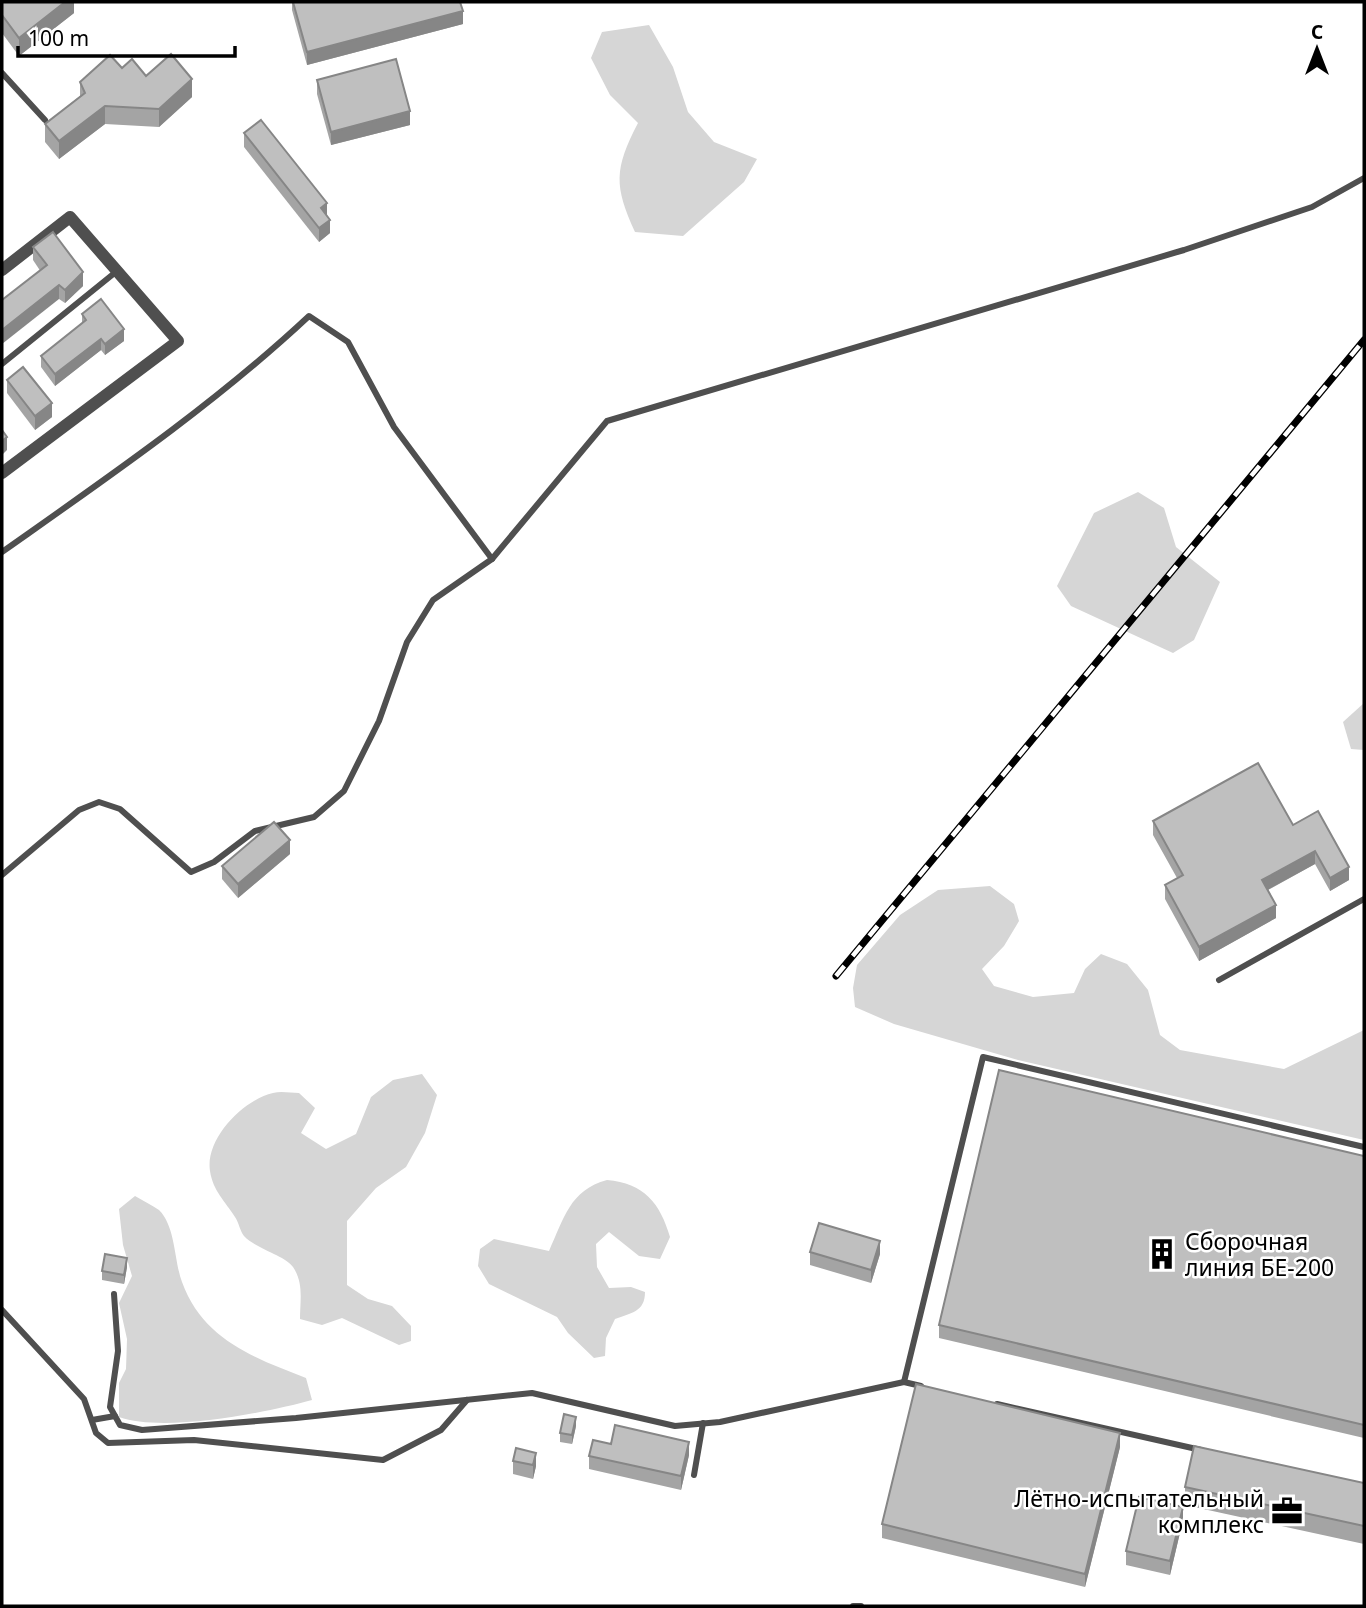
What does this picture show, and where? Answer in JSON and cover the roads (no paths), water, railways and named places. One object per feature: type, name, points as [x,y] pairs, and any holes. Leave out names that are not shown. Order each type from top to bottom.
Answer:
[{"type":"street","points":[[2,270],[69,216],[178,341],[2,472]]},
{"type":"lane","points":[[2,73],[45,120]]},
{"type":"lane","points":[[2,875],[79,810],[99,802],[120,809],[191,872],[214,862],[255,831],[313,817],[344,791],[379,721],[407,642],[433,600],[492,559],[607,421],[1184,250],[1312,207],[1364,178]]},
{"type":"lane","points":[[2,364],[117,271]]},
{"type":"lane","points":[[2,552],[121,467],[273,349],[309,316],[348,342],[394,427],[492,559]]},
{"type":"lane","points":[[1219,980],[1364,899]]},
{"type":"lane","points":[[904,1382],[983,1057],[1364,1147]]},
{"type":"lane","points":[[114,1294],[118,1351],[110,1407],[120,1425],[142,1430],[532,1393],[675,1426],[703,1423],[904,1382],[931,1389]]},
{"type":"lane","points":[[2,1310],[84,1399],[96,1433],[108,1443],[148,1444],[194,1440],[268,1451],[383,1460],[441,1430],[467,1400]]},
{"type":"lane","points":[[985,1401],[1215,1454]]},
{"type":"lane","points":[[92,1420],[115,1416]]},
{"type":"lane","points":[[694,1475],[703,1423]]},
{"type":"lane","points":[[853,1606],[861,1606]]},
{"type":"railway","points":[[836,976],[1364,340]]},
{"type":"place","name":"Сборочная линия БЕ-200","points":[[1162,1254]]},
{"type":"place","name":"Лётно-испытательный комплекс","points":[[1287,1511]]}]
